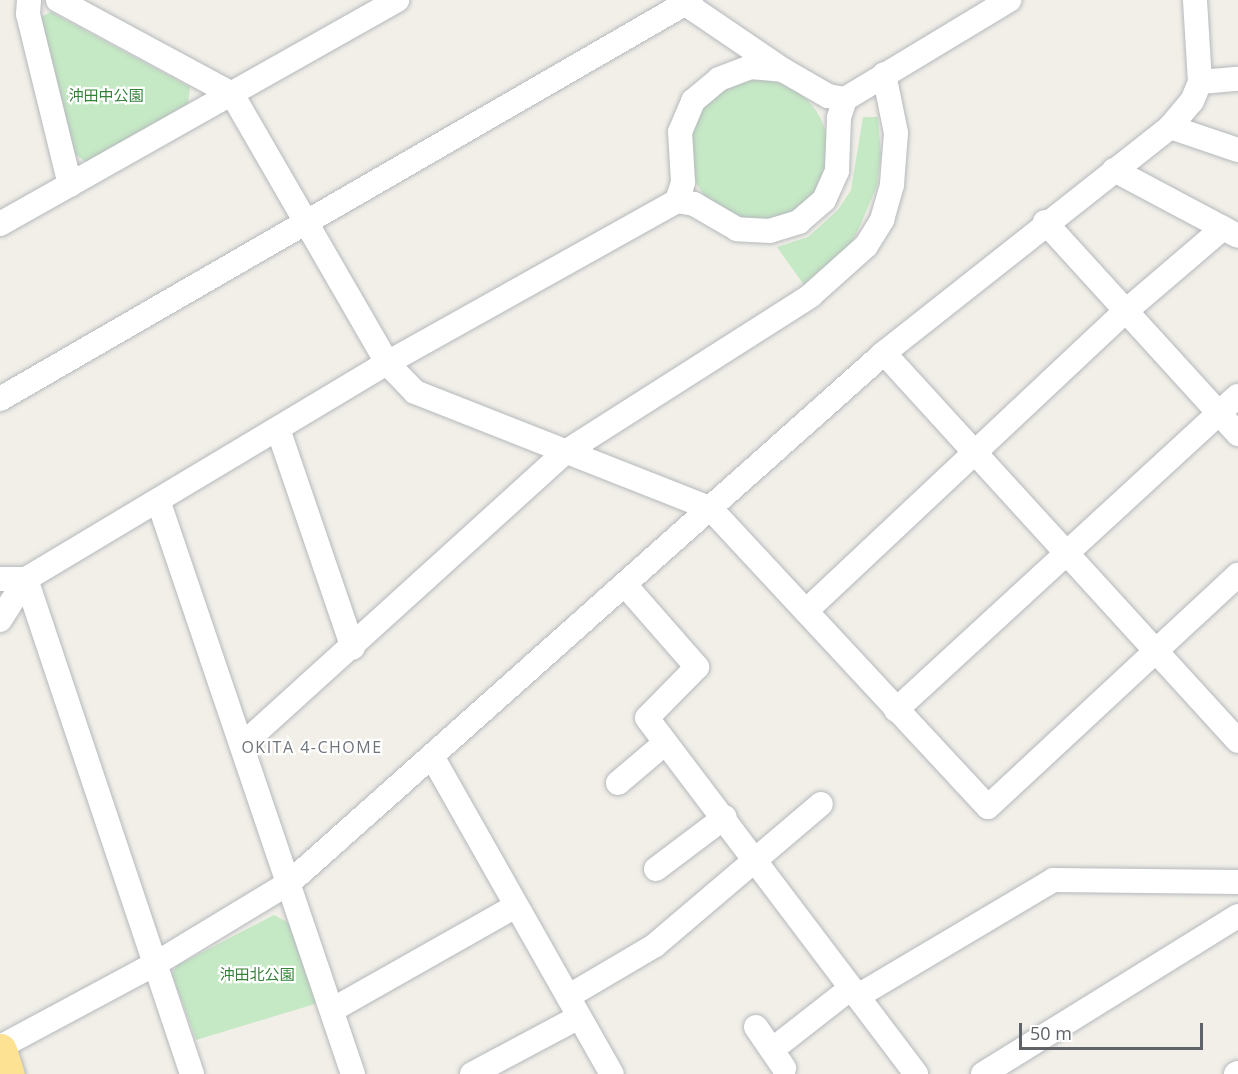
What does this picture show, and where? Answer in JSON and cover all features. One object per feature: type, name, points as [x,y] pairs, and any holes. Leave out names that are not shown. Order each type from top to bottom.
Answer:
[{"type":"highway","points":[[0,1048],[8,1074]]},
{"type":"street","points":[[29,0],[28,14],[70,184]]},
{"type":"street","points":[[58,0],[232,94],[304,224],[387,363],[415,392],[564,453],[710,508],[988,807],[1238,575]]},
{"type":"street","points":[[0,620],[26,579],[387,363],[677,201],[694,204],[737,229],[770,231],[799,222],[824,200],[837,171],[839,118],[845,99],[1009,0]]},
{"type":"street","points":[[0,1048],[155,964],[289,884],[626,586],[884,352],[1045,222],[1170,127],[1192,101],[1200,82],[1195,0]]},
{"type":"street","points":[[0,399],[685,1],[743,39],[783,70],[828,96],[845,99]]},
{"type":"street","points":[[0,224],[232,94],[383,3]]},
{"type":"street","points":[[738,72],[745,52],[743,39]]},
{"type":"street","points":[[677,201],[683,182],[680,132],[693,101],[719,79],[750,67],[783,70]]},
{"type":"street","points":[[242,745],[353,648],[564,453],[810,296],[866,246],[882,220],[892,184],[896,133],[884,75]]},
{"type":"street","points":[[1200,82],[1238,79]]},
{"type":"street","points":[[1170,127],[1238,150]]},
{"type":"street","points":[[806,611],[1127,310],[1230,232],[1114,170]]},
{"type":"street","points":[[1045,222],[1238,434]]},
{"type":"street","points":[[884,352],[1238,741]]},
{"type":"street","points":[[896,710],[1220,415],[1238,396]]},
{"type":"street","points":[[278,429],[353,648]]},
{"type":"street","points":[[158,500],[353,1074]]},
{"type":"street","points":[[0,579],[26,579]]},
{"type":"street","points":[[26,579],[192,1074]]},
{"type":"street","points":[[626,586],[697,667],[647,718],[757,859],[916,1074]]},
{"type":"street","points":[[618,783],[665,743]]},
{"type":"street","points":[[433,758],[612,1074]]},
{"type":"street","points":[[472,1074],[574,1007],[654,946],[821,804]]},
{"type":"street","points":[[656,869],[725,817]]},
{"type":"street","points":[[756,1026],[778,1058],[854,992],[1053,880],[1238,882]]},
{"type":"street","points":[[332,1010],[516,906]]},
{"type":"street","points":[[983,1074],[1238,916]]},
{"type":"green space","name":"沖田中公園","points":[[51,12],[190,87],[188,104],[86,162],[72,152],[37,19]]},
{"type":"green space","points":[[758,80],[785,85],[808,100],[823,123],[828,150],[823,177],[808,200],[785,215],[758,220],[731,215],[708,200],[693,177],[688,150],[693,123],[708,100],[731,85]]},
{"type":"green space","points":[[863,117],[878,117],[881,154],[877,186],[856,235],[840,258],[804,285],[777,247],[808,237],[838,210],[851,190]]},
{"type":"green space","name":"沖田北公園","points":[[274,915],[289,923],[318,1003],[196,1040],[172,974],[176,966]]},
{"type":"district","name":"OKITA 4-CHOME","points":[[312,747]]}]
